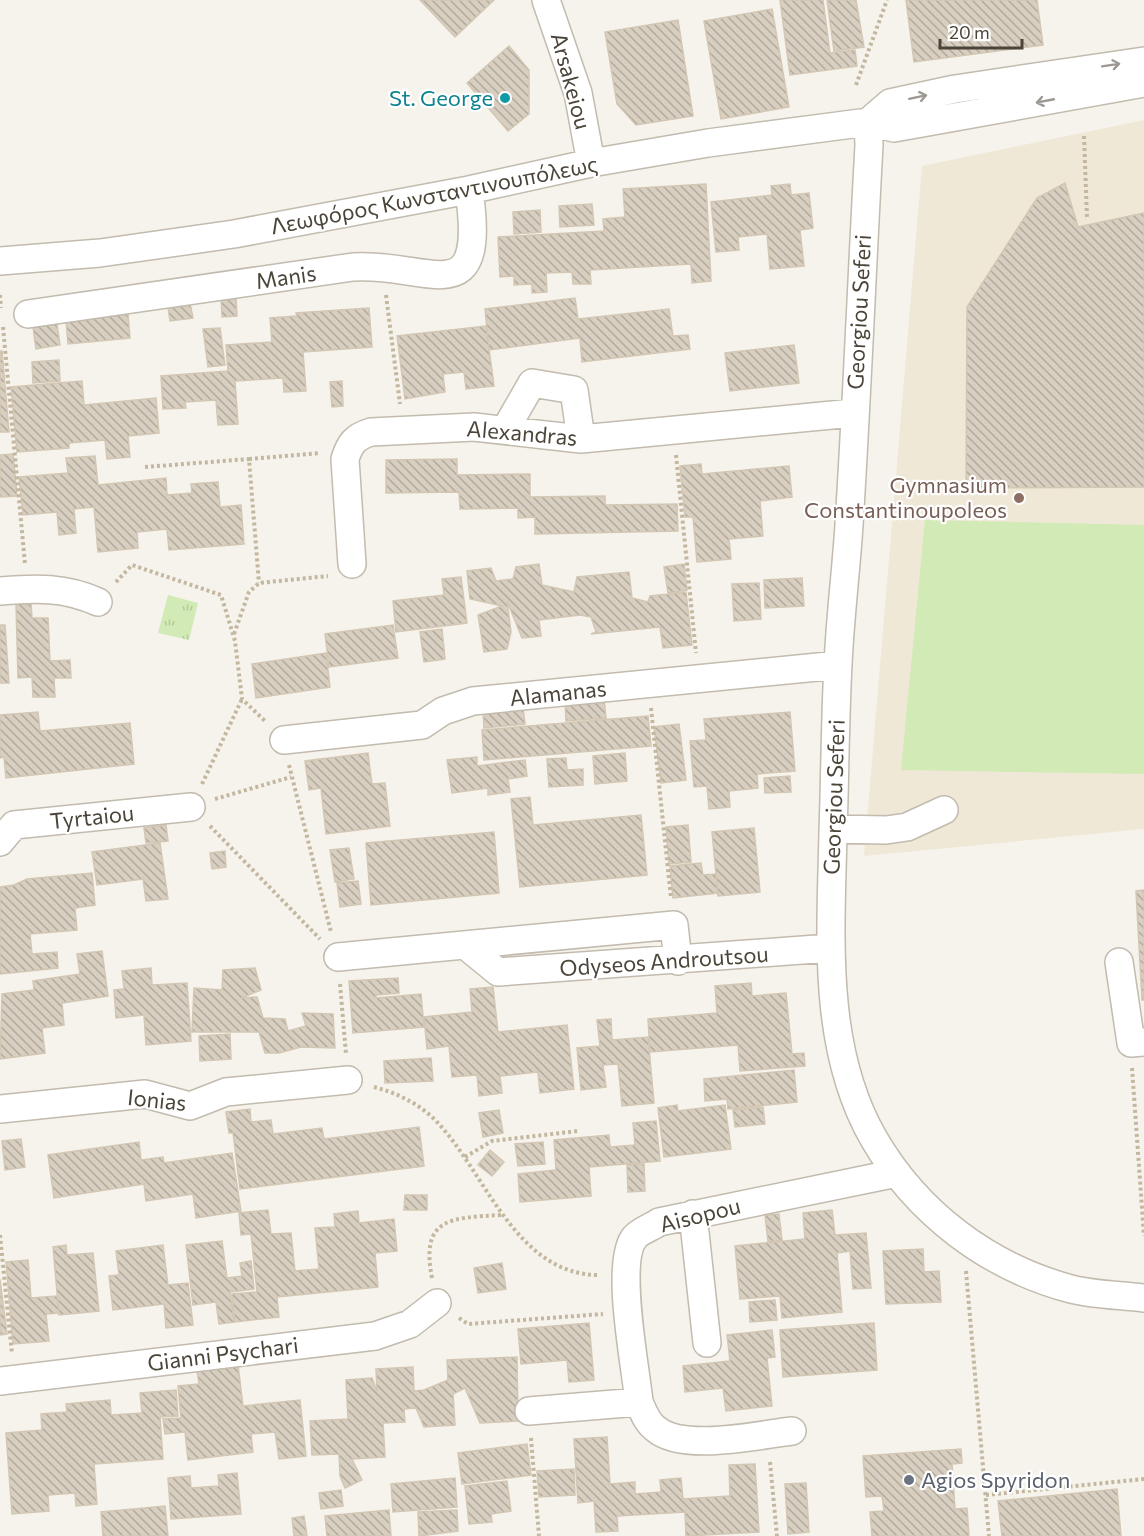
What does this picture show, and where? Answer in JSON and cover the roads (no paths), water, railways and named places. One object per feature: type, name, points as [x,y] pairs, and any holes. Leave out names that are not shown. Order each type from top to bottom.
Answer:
[{"type":"street","name":"Arsakeiou","points":[[546,0],[578,93],[591,163]]},
{"type":"street","points":[[868,122],[890,103],[955,89],[1144,61]]},
{"type":"street","name":"Λεωφόρος Κωνσταντινουπόλεως","points":[[0,261],[100,253],[234,234],[469,190],[591,163],[708,143],[868,122],[894,128],[1144,83]]},
{"type":"street","name":"Georgiou Seferi","points":[[868,122],[869,145],[849,524],[838,665],[830,948],[838,1027],[852,1088],[873,1137],[897,1173],[938,1220],[998,1260],[1030,1275],[1073,1289],[1144,1298]]},
{"type":"street","name":"Manis","points":[[28,314],[352,267],[383,268],[441,276],[455,272],[467,263],[474,243],[469,190]]},
{"type":"street","points":[[505,430],[532,383],[574,390],[581,439]]},
{"type":"street","name":"Alexandras","points":[[343,570],[345,459],[349,445],[359,435],[371,432],[474,427],[581,439],[854,413]]},
{"type":"street","points":[[0,591],[40,588],[77,593],[98,602]]},
{"type":"street","name":"Alamanas","points":[[284,740],[422,725],[443,711],[473,701],[838,665]]},
{"type":"street","name":"Tyrtaiou","points":[[0,842],[14,825],[192,807]]},
{"type":"street","points":[[833,829],[886,830],[907,826],[944,810]]},
{"type":"street","points":[[338,957],[674,925],[678,961]]},
{"type":"street","name":"Odyseos Androutsou","points":[[465,945],[498,972],[678,961],[830,948]]},
{"type":"street","points":[[1119,962],[1137,1042]]},
{"type":"street","name":"Ionias","points":[[0,1109],[144,1094],[190,1106],[226,1092],[348,1080]]},
{"type":"street","name":"Aisopou","points":[[780,1433],[707,1440],[677,1439],[656,1430],[646,1417],[639,1402],[625,1275],[627,1253],[635,1237],[658,1222],[897,1173]]},
{"type":"street","points":[[693,1214],[707,1343]]},
{"type":"street","name":"Gianni Psychari","points":[[8,1380],[375,1336],[410,1324],[437,1303]]},
{"type":"street","points":[[529,1411],[639,1402]]},
{"type":"place","name":"St. George","points":[[505,98]]},
{"type":"place","name":"Gymnasium Constantinoupoleos","points":[[1019,498]]},
{"type":"place","name":"Agios Spyridon","points":[[909,1480]]}]
